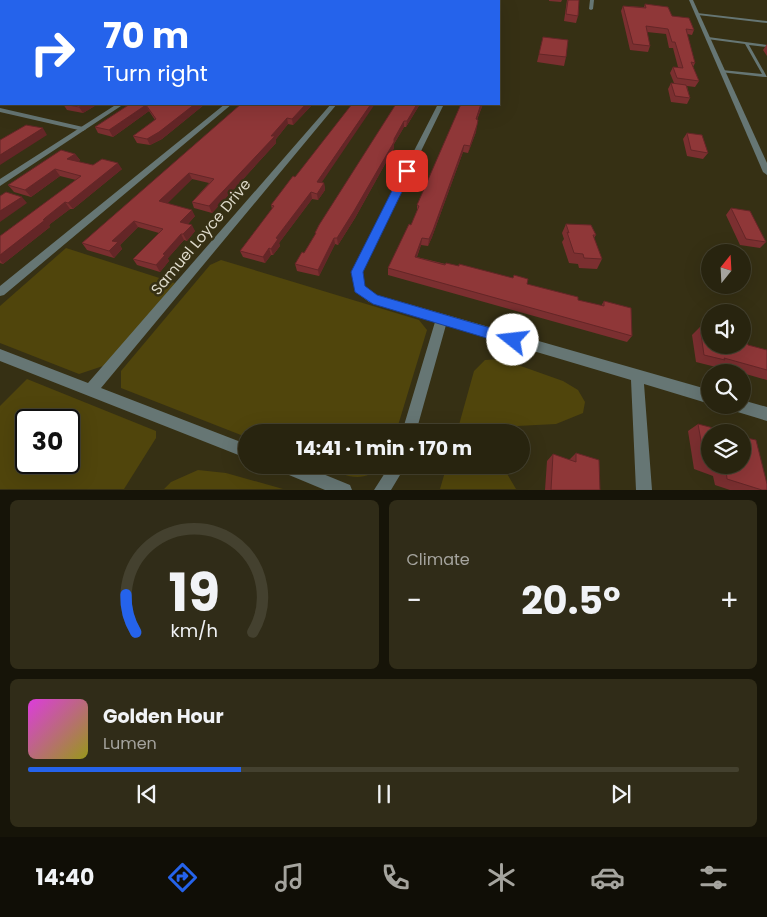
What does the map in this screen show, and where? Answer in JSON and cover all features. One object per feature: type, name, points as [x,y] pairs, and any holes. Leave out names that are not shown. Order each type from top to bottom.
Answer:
[{"type":"street","points":[[591,10],[592,0]]},
{"type":"street","points":[[691,0],[767,172]]},
{"type":"street","points":[[0,183],[119,105]]},
{"type":"street","points":[[0,292],[227,105]]},
{"type":"street","name":"Samuel Loyce Drive","points":[[91,390],[333,105]]},
{"type":"street","points":[[440,105],[357,272],[359,288],[373,299],[701,394]]},
{"type":"street","points":[[411,424],[442,319]]},
{"type":"street","points":[[0,355],[238,448]]},
{"type":"street","points":[[637,376],[644,490]]},
{"type":"street","points":[[751,409],[767,414]]},
{"type":"street","points":[[305,474],[345,490]]},
{"type":"street","points":[[381,490],[393,474]]},
{"type":"lane","points":[[698,14],[767,22]]},
{"type":"lane","points":[[708,38],[767,46]]},
{"type":"lane","points":[[722,71],[765,76],[746,43]]},
{"type":"lane","points":[[0,110],[83,129]]},
{"type":"shaded area","points":[[66,248],[175,283],[106,365],[79,374],[0,343],[0,306]]},
{"type":"shaded area","points":[[221,260],[419,320],[427,330],[398,424],[238,424],[238,434],[121,388],[121,371],[210,265]]},
{"type":"shaded area","points":[[501,359],[563,381],[578,390],[585,402],[583,413],[556,424],[459,424],[474,371],[485,360]]},
{"type":"shaded area","points":[[27,379],[156,431],[156,438],[124,489],[0,489],[0,406]]},
{"type":"shaded area","points":[[198,470],[226,473],[283,489],[164,489],[171,482]]},
{"type":"shaded area","points":[[342,474],[369,474],[360,477]]},
{"type":"shaded area","points":[[444,474],[507,474],[516,489],[440,489]]},
{"type":"building","points":[[568,0],[579,0],[578,16],[566,14]]},
{"type":"building","points":[[645,4],[668,7],[672,16],[689,18],[694,30],[686,29],[695,63],[691,62],[699,81],[677,78],[673,67],[683,68],[675,42],[672,42],[668,29],[646,26],[650,46],[633,44],[623,6],[646,8]]},
{"type":"building","points":[[543,37],[568,40],[566,57],[539,54]]},
{"type":"building","points":[[671,83],[686,85],[690,98],[675,96]]},
{"type":"building","points":[[128,105],[146,105],[109,130],[95,127]]},
{"type":"building","points":[[146,105],[194,105],[147,139],[133,136],[156,119]]},
{"type":"building","points":[[240,105],[305,105],[292,119],[287,118],[271,136],[275,136],[209,206],[192,202],[214,179],[189,173],[159,201],[192,210],[180,222],[192,225],[163,254],[165,255],[156,265],[133,259],[163,229],[134,221],[112,241],[118,242],[109,251],[82,243]]},
{"type":"building","points":[[351,105],[370,105],[317,182],[324,183],[317,194],[311,192],[276,238],[278,239],[271,249],[269,248],[263,257],[240,251],[274,206],[271,205],[293,176],[295,177]]},
{"type":"building","points":[[395,105],[416,105],[407,121],[404,121],[354,211],[337,238],[334,238],[318,270],[295,264],[302,252],[304,253],[319,225]]},
{"type":"building","points":[[461,105],[481,105],[470,146],[464,145],[433,230],[429,239],[422,238],[415,257],[445,265],[446,263],[459,266],[459,264],[513,278],[514,275],[528,279],[527,284],[578,297],[578,300],[604,306],[604,301],[631,308],[632,336],[388,268],[409,224],[411,225],[419,206],[417,205]]},
{"type":"building","points":[[26,125],[43,128],[0,155],[0,140]]},
{"type":"building","points":[[687,133],[702,135],[708,153],[691,150]]},
{"type":"building","points":[[61,150],[75,154],[67,159],[93,165],[102,159],[118,163],[68,203],[65,202],[0,255],[0,236],[81,176],[55,169],[25,190],[8,185]]},
{"type":"building","points":[[6,192],[22,197],[0,211],[0,196]]},
{"type":"building","points":[[731,208],[750,211],[766,242],[746,239]]},
{"type":"building","points":[[566,224],[591,225],[596,235],[593,235],[602,259],[584,258],[583,254],[574,253]]},
{"type":"building","points":[[751,346],[767,350],[767,370],[751,364],[704,355],[751,354]]},
{"type":"building","points":[[698,424],[701,425],[701,441]]},
{"type":"building","points":[[751,439],[756,440],[767,490],[727,479],[726,474],[751,474]]},
{"type":"building","points":[[576,453],[599,460],[600,490],[551,490],[553,454],[576,462]]},
{"type":"route","points":[[407,171],[357,272],[359,288],[373,299],[513,340]]}]
